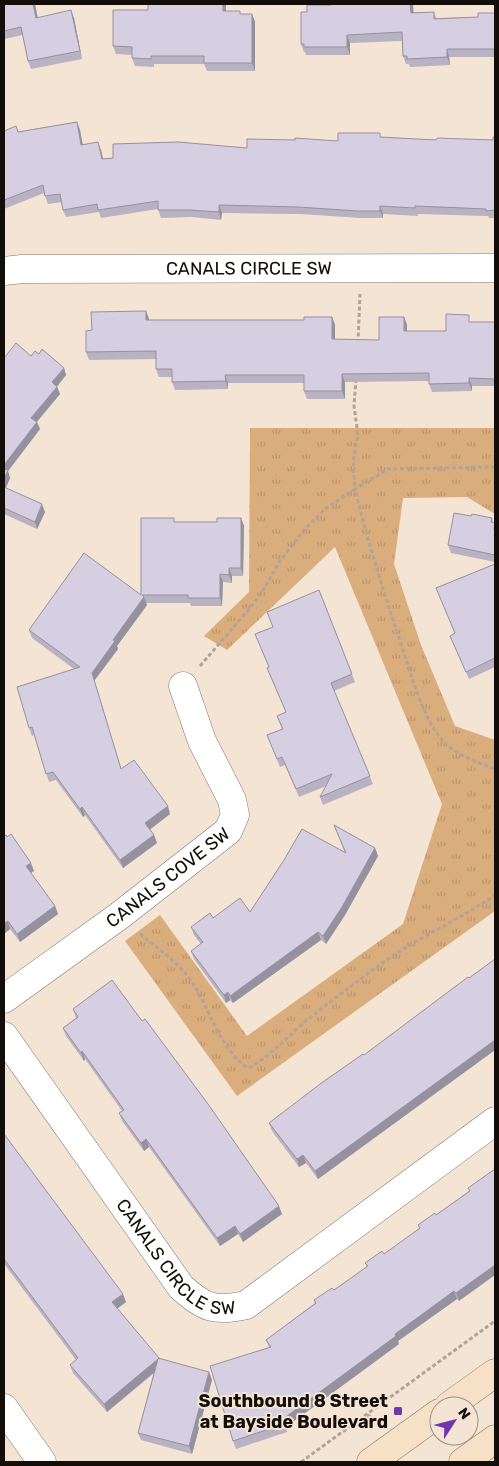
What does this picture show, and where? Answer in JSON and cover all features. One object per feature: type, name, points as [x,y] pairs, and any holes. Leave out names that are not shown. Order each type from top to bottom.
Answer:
[{"type":"main road","points":[[463,1396],[495,1373]]},
{"type":"main road","points":[[371,1462],[429,1420]]},
{"type":"main road","points":[[463,1462],[495,1439]]},
{"type":"street","name":"CANALS CIRCLE SW","points":[[4,271],[22,269],[495,268]]},
{"type":"street","name":"CANALS COVE SW","points":[[4,999],[119,916],[228,831],[235,816],[232,800],[202,741],[183,686]]},
{"type":"street","name":"CANALS CIRCLE SW","points":[[4,1036],[181,1287],[194,1300],[209,1307],[227,1309],[246,1305],[495,1121]]},
{"type":"street","points":[[4,1408],[42,1462]]},
{"type":"path","points":[[358,352],[361,267]]},
{"type":"path","points":[[357,370],[354,406],[358,435],[353,462],[356,489],[367,539],[414,684],[432,727],[445,743],[457,752],[495,769]]},
{"type":"path","points":[[183,686],[250,608],[262,592],[280,561],[303,531],[325,509],[388,469],[495,467]]},
{"type":"path","points":[[119,916],[179,966],[195,986],[228,1047],[237,1059],[248,1068],[385,961],[495,895]]},
{"type":"path","points":[[301,1462],[495,1321]]},
{"type":"path","points":[[367,1415],[379,1421],[387,1422]]},
{"type":"green space","points":[[250,428],[495,428],[495,514],[467,497],[403,498],[394,564],[421,645],[455,726],[495,740],[495,911],[237,1096],[125,941],[160,915],[247,1036],[403,924],[442,804],[335,547],[227,650],[204,636],[249,592]]},
{"type":"building","points":[[4,4],[33,4],[36,18],[71,10],[80,51],[28,61],[21,27],[4,31]]},
{"type":"building","points":[[148,4],[223,4],[223,11],[240,11],[240,14],[252,14],[252,63],[204,63],[204,56],[151,56],[151,59],[132,58],[132,47],[113,46],[113,10],[148,10]]},
{"type":"building","points":[[410,4],[411,13],[434,12],[434,19],[478,17],[478,13],[495,13],[495,49],[447,49],[447,57],[407,59],[407,56],[403,56],[402,32],[347,35],[347,47],[304,47],[304,44],[301,44],[301,12],[307,12],[307,5]]},
{"type":"building","points":[[77,122],[81,145],[98,142],[102,159],[113,158],[113,144],[178,142],[247,148],[247,139],[295,140],[295,138],[338,141],[338,133],[380,133],[380,137],[436,140],[437,138],[493,140],[493,137],[495,137],[495,210],[380,206],[380,211],[358,211],[219,205],[219,212],[158,210],[158,201],[98,210],[97,204],[63,210],[60,194],[45,196],[43,185],[4,200],[4,131],[16,126],[18,132]]},
{"type":"building","points":[[146,311],[146,320],[304,320],[304,317],[332,317],[332,339],[379,340],[379,317],[404,317],[404,331],[446,331],[446,314],[469,315],[469,322],[495,322],[495,379],[469,378],[469,383],[429,384],[429,373],[342,374],[342,391],[304,391],[304,375],[225,375],[226,381],[172,382],[172,369],[156,369],[156,351],[86,352],[86,331],[92,330],[91,312]]},
{"type":"building","points":[[16,343],[31,356],[35,351],[39,354],[42,349],[64,368],[52,382],[57,387],[31,418],[37,422],[4,465],[4,358]]},
{"type":"building","points":[[4,469],[8,470],[4,479]]},
{"type":"building","points":[[4,487],[42,504],[35,522],[4,508]]},
{"type":"building","points":[[454,513],[492,518],[491,522],[495,523],[495,555],[448,545]]},
{"type":"building","points":[[141,518],[174,518],[174,522],[217,522],[217,518],[241,518],[241,568],[229,568],[229,575],[220,574],[220,598],[188,598],[188,595],[142,595],[144,597],[92,673],[121,769],[134,760],[168,806],[145,823],[154,835],[120,860],[82,807],[80,809],[53,772],[46,774],[32,727],[29,728],[17,687],[80,667],[29,630],[84,553],[141,595]]},
{"type":"building","points":[[495,564],[495,658],[466,672],[450,636],[455,633],[436,588]]},
{"type":"building","points":[[319,590],[352,674],[331,683],[370,776],[320,797],[332,774],[296,789],[282,757],[277,759],[267,735],[283,729],[277,716],[286,712],[255,634],[273,627],[267,612]]},
{"type":"building","points":[[334,825],[375,848],[342,907],[323,936],[318,932],[230,996],[228,992],[224,995],[191,951],[203,942],[191,927],[210,913],[213,918],[240,898],[250,912],[302,829],[346,853]]},
{"type":"building","points":[[11,834],[31,863],[26,866],[55,906],[17,934],[8,921],[4,924],[4,836],[6,835],[7,837]]},
{"type":"building","points":[[495,959],[495,1040],[315,1171],[303,1155],[297,1159],[269,1123],[320,1084],[364,1055]]},
{"type":"building","points":[[112,980],[142,1021],[145,1019],[208,1104],[279,1206],[240,1234],[235,1226],[217,1238],[146,1139],[141,1143],[119,1113],[124,1110],[82,1051],[81,1053],[63,1028],[78,1017],[73,1009]]},
{"type":"building","points":[[4,1134],[123,1294],[112,1302],[158,1358],[209,1372],[189,1446],[138,1433],[158,1359],[104,1404],[70,1365],[78,1358],[4,1259]]},
{"type":"building","points":[[495,1169],[495,1265],[456,1293],[454,1291],[395,1334],[396,1336],[283,1419],[284,1424],[233,1441],[210,1366],[271,1347],[266,1340],[316,1303],[314,1300],[332,1288],[334,1290],[368,1266],[365,1263],[382,1251],[384,1254],[420,1228],[418,1225],[470,1191],[468,1188]]},
{"type":"place","name":"Southbound 8 Street at Bayside Boulevard","points":[[398,1411]]}]
